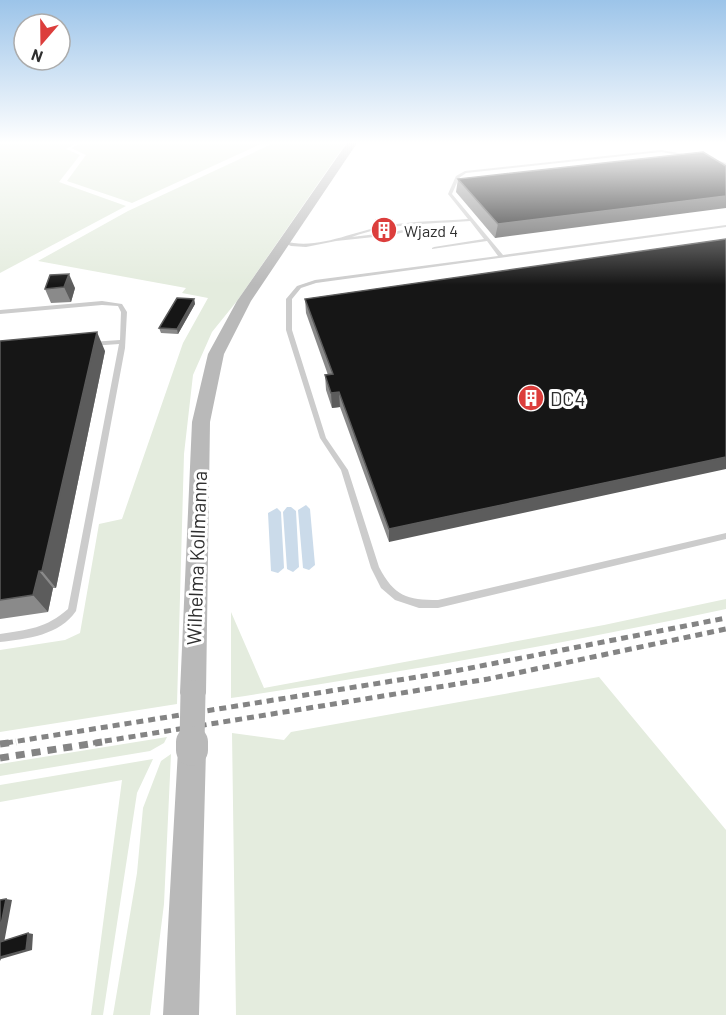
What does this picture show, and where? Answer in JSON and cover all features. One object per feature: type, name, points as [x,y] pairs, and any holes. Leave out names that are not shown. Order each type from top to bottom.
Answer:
[{"type":"street","name":"Wilhelma Kollmanna","points":[[182,1015],[200,440],[206,398],[216,354],[224,335],[319,190]]},
{"type":"lane","points":[[452,190],[450,194],[502,257]]},
{"type":"lane","points":[[342,239],[361,231],[381,227],[471,220]]},
{"type":"lane","points":[[284,242],[296,246],[342,239],[388,236],[432,224]]},
{"type":"lane","points":[[726,226],[315,282],[299,286],[288,299],[289,330],[323,438],[344,470],[375,568],[384,585],[398,597],[419,604],[438,604],[726,536]]},
{"type":"lane","points":[[434,248],[487,240]]},
{"type":"lane","points":[[0,312],[114,303],[120,305],[124,312],[122,342],[72,611],[62,622],[44,632],[0,638]]},
{"type":"lane","points":[[86,345],[122,342]]},
{"type":"shaded area","points":[[0,190],[82,190],[126,206],[0,273]]},
{"type":"shaded area","points":[[95,190],[160,190],[132,203]]},
{"type":"shaded area","points":[[172,190],[313,190],[237,301],[212,332],[193,375],[184,454],[177,704],[0,732],[0,650],[65,640],[80,633],[99,524],[122,519],[183,343],[208,298],[182,293],[186,288],[38,261],[128,211]]},
{"type":"shaded area","points":[[726,599],[726,609],[664,622],[479,657],[231,698],[231,612],[264,688],[604,625]]},
{"type":"shaded area","points":[[599,677],[726,830],[726,1015],[236,1015],[232,733],[284,740],[291,732]]},
{"type":"shaded area","points":[[167,737],[164,743],[150,751],[0,776],[0,764]]},
{"type":"shaded area","points":[[171,754],[164,904],[150,1015],[113,1015],[137,873],[143,808],[161,761]]},
{"type":"shaded area","points":[[153,759],[137,793],[103,1015],[91,1015],[122,780],[0,802],[0,785]]},
{"type":"water","points":[[306,505],[310,509],[315,565],[309,570],[303,568],[298,510]]},
{"type":"water","points":[[287,507],[296,511],[299,567],[293,572],[287,569],[283,512]]},
{"type":"water","points":[[277,508],[281,512],[284,568],[278,573],[271,571],[268,513]]},
{"type":"building","points":[[468,190],[726,190],[726,196],[498,224]]},
{"type":"building","name":"DC4","points":[[726,239],[726,457],[389,529],[339,392],[331,393],[325,375],[333,374],[305,299]]},
{"type":"building","points":[[69,274],[64,287],[45,289],[50,275]]},
{"type":"building","points":[[177,298],[194,299],[177,329],[159,328]]},
{"type":"building","points":[[97,332],[42,571],[39,571],[33,595],[0,600],[0,341]]},
{"type":"building","points":[[6,899],[0,930],[0,900]]},
{"type":"building","points":[[28,933],[26,950],[0,957],[0,942]]},
{"type":"railway","points":[[6,743],[455,671],[726,618]]},
{"type":"railway","points":[[93,743],[488,679],[726,629]]},
{"type":"railway","points":[[0,744],[16,742]]},
{"type":"railway","points":[[0,758],[102,742]]},
{"type":"place","name":"Wjazd 4","points":[[384,230]]},
{"type":"place","name":"DC4","points":[[531,398]]}]
